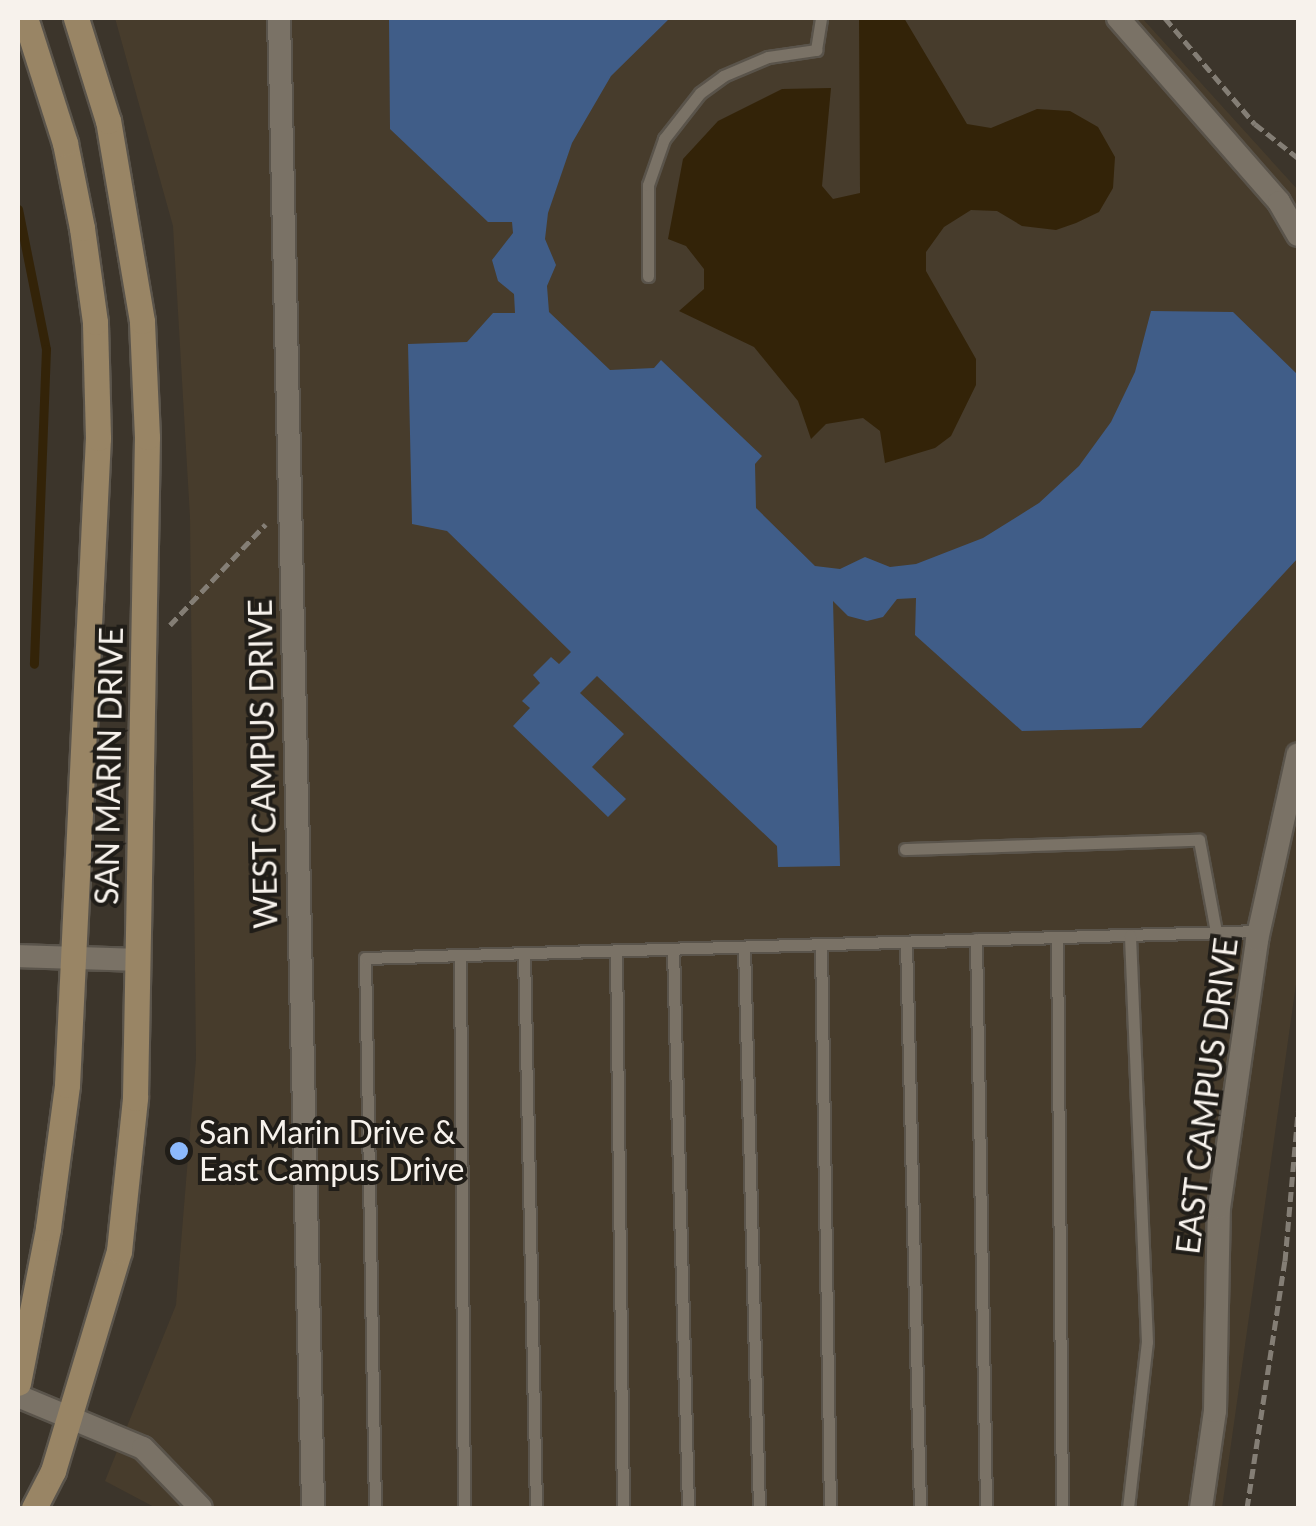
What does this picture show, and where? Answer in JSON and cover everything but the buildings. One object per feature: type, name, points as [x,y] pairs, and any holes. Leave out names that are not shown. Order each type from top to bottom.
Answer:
[{"type":"main road","name":"SAN MARIN DRIVE","points":[[18,1383],[58,1160],[73,958],[98,438],[95,322],[65,144],[26,18]]},
{"type":"main road","name":"SAN MARIN DRIVE","points":[[34,1508],[70,1416],[119,1251],[135,1098],[144,652],[142,321],[108,121],[76,18]]},
{"type":"street","name":"WEST CAMPUS DRIVE","points":[[279,18],[313,1508]]},
{"type":"street","points":[[1118,18],[1280,202],[1298,235]]},
{"type":"street","name":"EAST CAMPUS DRIVE","points":[[1200,1508],[1215,1411],[1220,1208],[1259,931],[1298,754]]},
{"type":"street","points":[[18,956],[138,960]]},
{"type":"street","points":[[18,1396],[143,1448],[200,1508]]},
{"type":"lane","points":[[648,276],[648,185],[664,138],[700,93],[723,76],[768,58],[816,50],[821,18]]},
{"type":"lane","points":[[905,849],[1199,840],[1216,932]]},
{"type":"lane","points":[[375,1508],[365,958],[1259,931]]},
{"type":"lane","points":[[1128,1508],[1147,1342],[1130,935]]},
{"type":"lane","points":[[1057,937],[1062,1508]]},
{"type":"lane","points":[[976,939],[986,1508]]},
{"type":"lane","points":[[906,942],[920,1508]]},
{"type":"lane","points":[[821,944],[830,1508]]},
{"type":"lane","points":[[744,946],[759,1508]]},
{"type":"lane","points":[[673,948],[688,1508]]},
{"type":"lane","points":[[616,950],[623,1508]]},
{"type":"lane","points":[[524,953],[536,1508]]},
{"type":"lane","points":[[460,955],[464,1508]]},
{"type":"path","points":[[1165,18],[1255,124],[1298,158]]},
{"type":"path","points":[[144,652],[290,499]]},
{"type":"path","points":[[1248,1508],[1285,1262],[1298,1112]]},
{"type":"shaded area","points":[[115,18],[1142,18],[1298,190],[1298,970],[1222,1508],[156,1508],[105,1481],[176,1305],[196,1059],[190,517],[173,226]]},
{"type":"shaded area","points":[[859,18],[904,18],[967,124],[991,128],[1037,109],[1070,111],[1098,127],[1115,157],[1113,188],[1099,212],[1076,223],[1056,230],[1022,226],[997,211],[971,210],[944,227],[926,252],[926,271],[976,359],[976,385],[951,436],[935,448],[885,463],[880,431],[863,418],[826,424],[811,439],[798,401],[754,347],[679,311],[704,289],[704,269],[686,246],[668,239],[683,159],[718,121],[782,89],[831,88],[822,186],[833,199],[860,193]]},
{"type":"waterway","points":[[18,209],[46,349],[34,664]]},
{"type":"place","name":"San Marin Drive & East Campus Drive","points":[[179,1151]]}]
